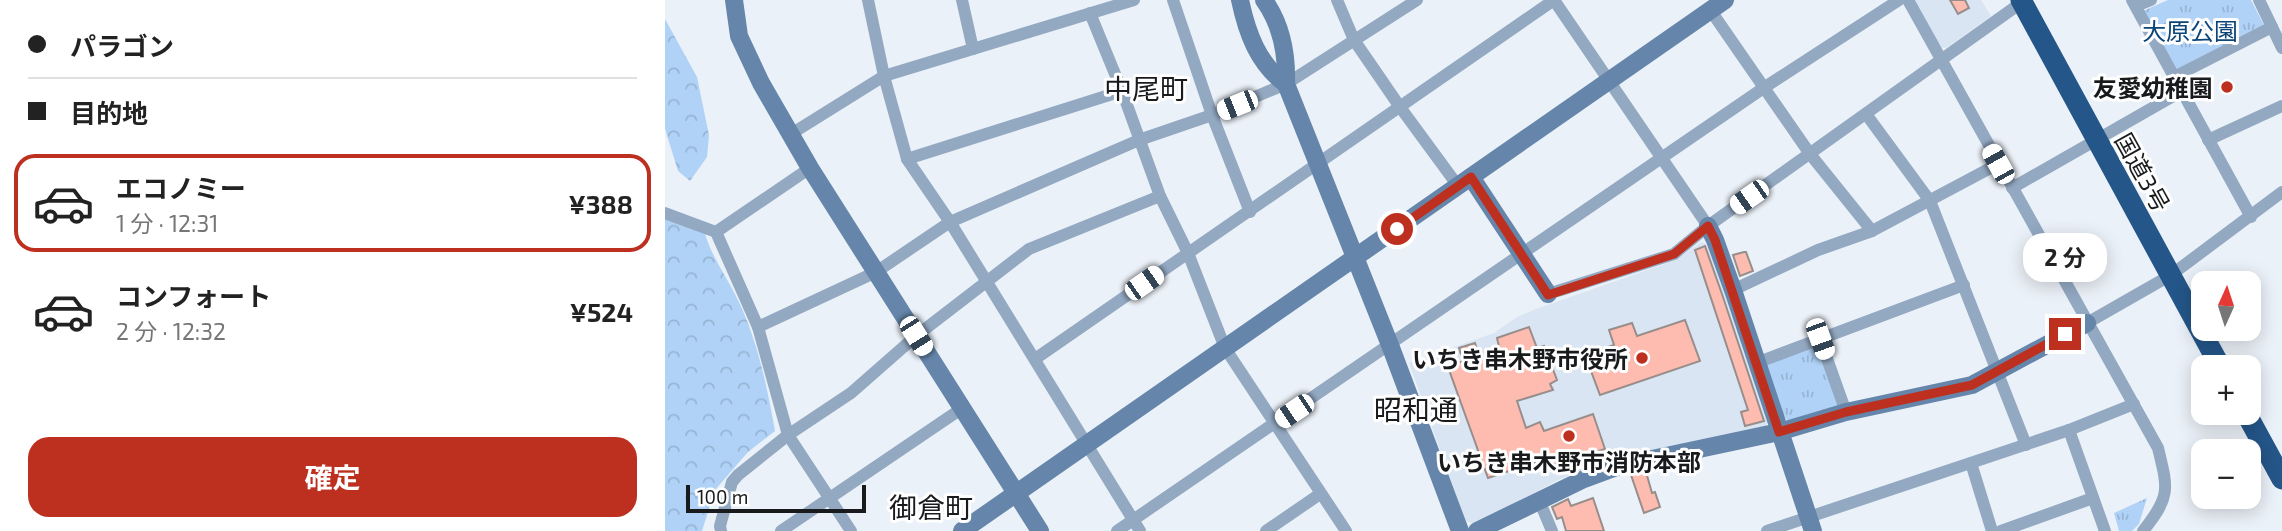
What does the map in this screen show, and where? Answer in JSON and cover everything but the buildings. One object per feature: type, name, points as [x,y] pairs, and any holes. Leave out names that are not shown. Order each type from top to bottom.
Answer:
[{"type":"highway","name":"国道3号","points":[[2022,1],[2214,355]]},
{"type":"highway","points":[[2256,425],[2274,446],[2282,479]]},
{"type":"street","points":[[734,0],[739,36],[761,83],[810,168],[1040,531]]},
{"type":"street","points":[[868,0],[884,76],[907,159],[950,222],[1137,525]]},
{"type":"street","points":[[962,0],[973,49]]},
{"type":"street","points":[[791,134],[884,76],[1134,0]]},
{"type":"street","points":[[1173,0],[1212,115],[1250,212]]},
{"type":"street","points":[[1240,0],[1244,20],[1261,58],[1273,75],[1286,84]]},
{"type":"street","points":[[1264,0],[1281,38],[1287,64],[1286,84],[1356,257],[1460,531]]},
{"type":"street","points":[[1337,0],[1354,40],[1400,107],[1521,254],[1548,295],[1674,254],[1708,226],[2022,1]]},
{"type":"street","points":[[758,327],[876,272],[950,222],[1139,140],[1212,115],[1286,84],[1417,0]]},
{"type":"street","points":[[1035,359],[1554,0],[1715,240],[1811,524]]},
{"type":"street","points":[[1117,531],[1137,525],[1274,424],[1765,87],[1899,0]]},
{"type":"street","points":[[1908,0],[2158,447],[2167,484],[2163,506],[2143,531]]},
{"type":"street","points":[[2151,0],[2134,3],[2251,217]]},
{"type":"street","points":[[2259,0],[2282,48]]},
{"type":"street","points":[[962,531],[1718,5],[1765,87],[1810,154],[1872,231]]},
{"type":"street","points":[[1090,13],[1160,196],[1188,253],[1225,348],[1346,531]]},
{"type":"street","points":[[2174,77],[2272,27]]},
{"type":"street","points":[[907,159],[1122,91]]},
{"type":"street","points":[[2011,188],[2182,91]]},
{"type":"street","points":[[2209,140],[2282,106]]},
{"type":"street","points":[[1866,114],[1930,201],[1999,370],[2026,445]]},
{"type":"street","points":[[1733,290],[1818,250],[1872,231],[1998,164]]},
{"type":"street","points":[[716,232],[810,168]]},
{"type":"street","points":[[1477,531],[1584,479],[1619,466],[1779,432],[1846,412],[1972,385],[2171,275],[2282,192]]},
{"type":"street","points":[[721,531],[732,482],[738,475],[788,435],[851,393],[916,336],[986,281],[1029,249],[1160,196]]},
{"type":"street","points":[[665,213],[716,232],[758,327],[788,435],[851,531]]},
{"type":"street","points":[[1756,363],[1964,285]]},
{"type":"street","points":[[1820,339],[1846,412]]},
{"type":"street","points":[[1767,531],[1811,524],[2134,404]]},
{"type":"street","points":[[781,531],[961,409]]},
{"type":"street","points":[[2070,430],[2105,531]]},
{"type":"street","points":[[1971,463],[1992,531]]},
{"type":"street","points":[[1266,531],[1320,494]]},
{"type":"street","points":[[2001,531],[2093,498]]},
{"type":"street","points":[[1539,500],[1552,531]]},
{"type":"shaded area","points":[[1913,0],[1981,0],[1991,16],[1946,48],[1938,47]]},
{"type":"shaded area","points":[[1701,242],[1709,245],[1768,422],[1766,426],[1603,462],[1556,481],[1475,525],[1465,520],[1409,363],[1494,333],[1517,317],[1536,309],[1676,260]]},
{"type":"green space","name":"大原公園","points":[[2168,0],[2251,0],[2264,25],[2177,70],[2143,11]]},
{"type":"green space","points":[[665,19],[697,77],[709,135],[707,157],[690,181],[678,171],[665,129]]},
{"type":"green space","points":[[665,214],[703,226],[709,246],[738,300],[751,332],[775,431],[748,452],[715,490],[702,531],[665,531]]},
{"type":"green space","points":[[1812,347],[1819,349],[1839,404],[1837,409],[1788,421],[1781,414],[1765,369],[1768,363]]},
{"type":"green space","points":[[2147,498],[2139,524],[2132,531],[2119,531],[2114,513]]},
{"type":"place","name":"友愛幼稚園","points":[[2227,87]]},
{"type":"place","name":"いちき串木野市役所","points":[[1642,358]]},
{"type":"place","name":"いちき串木野市消防本部","points":[[1569,436]]},
{"type":"district","name":"中尾町","points":[[1146,88]]},
{"type":"district","name":"昭和通","points":[[1416,409]]},
{"type":"district","name":"御倉町","points":[[931,507]]},
{"type":"route","points":[[1397,229],[1471,177],[1548,295],[1674,254],[1708,226],[1733,290],[1779,432],[1846,412],[1972,385],[2065,334]]}]
